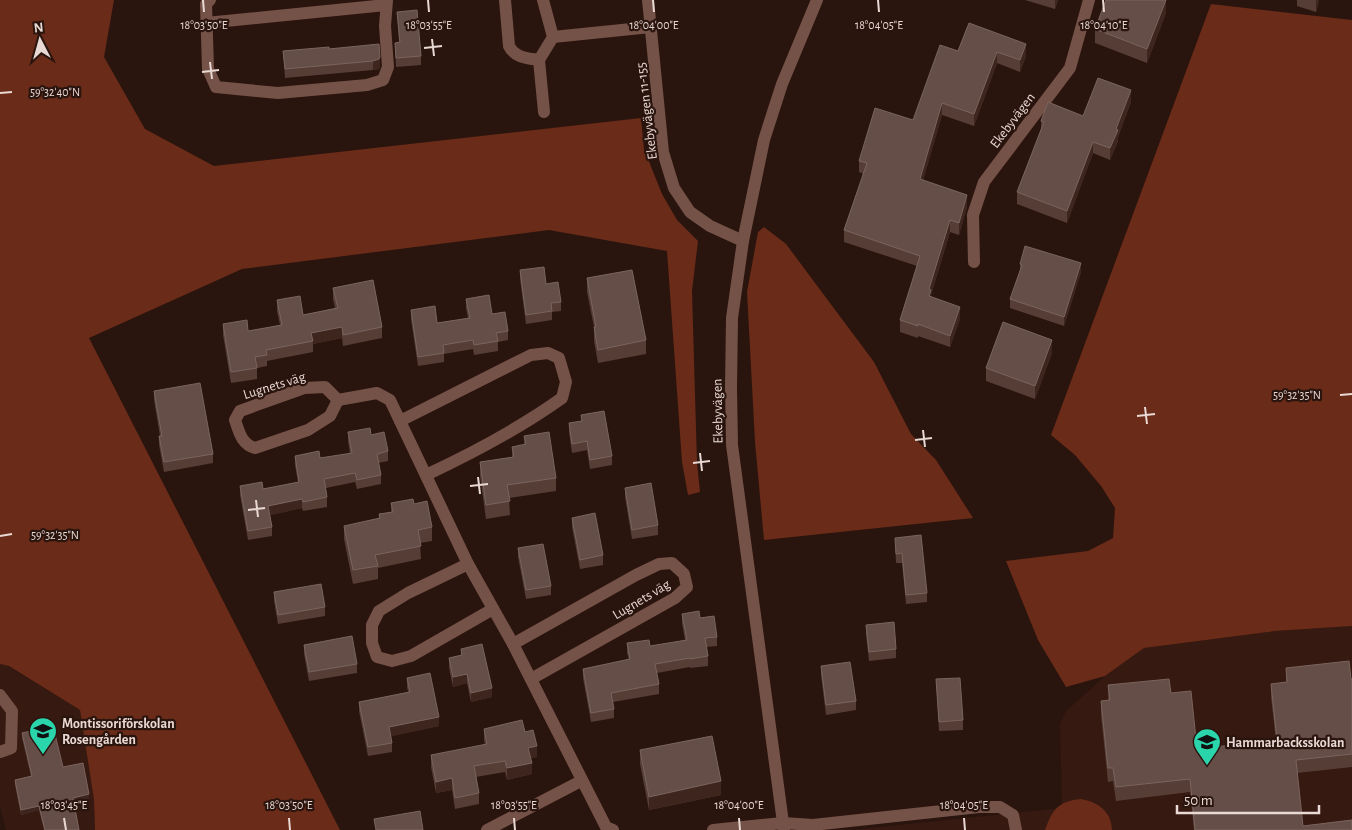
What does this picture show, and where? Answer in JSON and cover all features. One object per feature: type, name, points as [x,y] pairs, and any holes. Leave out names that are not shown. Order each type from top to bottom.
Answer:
[{"type":"street","points":[[206,23],[387,2],[385,26],[388,67],[383,80],[367,85],[278,93],[216,87],[208,69],[206,23],[206,4],[210,0]]},
{"type":"street","points":[[505,0],[508,46],[519,57],[539,60]]},
{"type":"street","points":[[543,0],[553,38],[539,60],[544,112]]},
{"type":"street","name":"Ekebyvägen 11-155","points":[[648,0],[663,152],[674,188],[690,212],[710,226],[743,241]]},
{"type":"street","name":"Ekebyvägen","points":[[784,826],[732,445],[730,388],[732,318],[743,241],[764,140],[782,84],[817,0]]},
{"type":"street","name":"Ekebyvägen","points":[[974,262],[973,215],[984,182],[1070,68],[1089,0]]},
{"type":"street","points":[[553,38],[651,28]]},
{"type":"street","points":[[400,421],[531,355],[548,353],[559,358],[566,382],[562,398],[532,418],[459,459],[426,475]]},
{"type":"street","name":"Lugnets väg","points":[[325,387],[338,400],[330,416],[308,430],[261,447],[250,447],[240,435],[236,420],[240,411],[304,388],[325,387]]},
{"type":"street","points":[[338,400],[376,393],[390,400],[468,564],[513,644],[606,829]]},
{"type":"street","name":"Lugnets väg","points":[[513,644],[658,564],[672,563],[684,574],[687,587],[676,598],[531,679]]},
{"type":"street","points":[[468,564],[408,593],[380,611],[372,625],[372,643],[377,657],[392,661],[411,656],[493,609]]},
{"type":"street","points":[[0,695],[12,711],[11,748],[0,752]]},
{"type":"street","points":[[486,830],[581,781]]},
{"type":"street","points":[[713,830],[814,825],[839,826],[979,807],[1000,807],[1013,815],[1016,830]]},
{"type":"shaded area","points":[[0,0],[114,0],[104,57],[145,129],[214,166],[641,118],[644,149],[662,194],[677,220],[698,241],[692,291],[697,463],[700,492],[688,495],[682,462],[667,251],[549,230],[242,269],[89,338],[340,830],[95,830],[94,800],[80,710],[9,666],[0,664]]},
{"type":"shaded area","points":[[1211,4],[1352,20],[1352,626],[1275,631],[1144,648],[1105,676],[1066,687],[1038,640],[1006,561],[1088,551],[1113,538],[1115,508],[1101,486],[1075,455],[1051,435]]},
{"type":"shaded area","points":[[764,227],[786,244],[874,362],[911,434],[936,460],[973,518],[764,540],[755,442],[747,292],[758,232]]},
{"type":"shaded area","name":"Hammarbacksskolan","points":[[1352,626],[1352,830],[852,830],[1062,808],[1060,724],[1066,711],[1105,676],[1144,648],[1275,631]]},
{"type":"shaded area","name":"Montissoriförskolan Rosengården","points":[[0,664],[8,666],[80,710],[94,800],[95,830],[6,830],[0,807]]},
{"type":"shaded area","points":[[1081,799],[1093,802],[1102,808],[1109,818],[1112,830],[1045,830],[1053,812],[1061,804]]},
{"type":"building","points":[[1106,0],[1166,0],[1147,49],[1095,29]]},
{"type":"building","points":[[417,10],[421,56],[396,58],[395,43],[400,42],[397,12]]},
{"type":"building","points":[[969,23],[1026,44],[1020,60],[997,52],[974,114],[942,103],[920,179],[967,195],[959,223],[950,220],[929,289],[931,290],[929,296],[960,307],[950,336],[918,324],[918,326],[900,320],[920,256],[844,230],[867,163],[859,161],[875,108],[913,120],[940,45],[958,51]]},
{"type":"building","points":[[379,44],[380,57],[373,61],[285,69],[283,51]]},
{"type":"building","points":[[1098,78],[1131,90],[1110,148],[1093,142],[1067,211],[1017,192],[1044,122],[1041,121],[1048,102],[1083,116]]},
{"type":"building","points":[[1025,246],[1081,263],[1064,317],[1010,299],[1022,265],[1020,264]]},
{"type":"building","points":[[544,267],[546,284],[558,282],[561,302],[551,303],[552,311],[526,315],[520,270]]},
{"type":"building","points":[[632,270],[646,340],[598,350],[587,278]]},
{"type":"building","points":[[373,280],[382,327],[343,335],[342,327],[311,333],[313,341],[266,350],[267,355],[255,357],[257,368],[231,372],[223,324],[247,320],[248,331],[282,325],[277,300],[300,296],[303,315],[338,308],[333,288]]},
{"type":"building","points":[[489,295],[492,314],[505,312],[508,331],[496,333],[498,341],[474,345],[473,340],[443,345],[444,353],[418,357],[411,310],[435,306],[437,323],[470,318],[466,299]]},
{"type":"building","points":[[1003,322],[1052,340],[1035,386],[986,368]]},
{"type":"building","points":[[200,383],[213,454],[164,462],[159,436],[162,436],[154,391]]},
{"type":"building","points":[[604,411],[612,456],[590,460],[587,441],[572,444],[569,423],[582,421],[581,415]]},
{"type":"building","points":[[370,428],[371,435],[384,432],[388,451],[377,454],[381,475],[357,480],[355,473],[324,479],[327,497],[303,502],[302,499],[268,506],[272,527],[248,531],[240,486],[262,482],[263,489],[299,482],[295,456],[319,451],[320,458],[352,453],[348,432]]},
{"type":"building","points":[[549,432],[556,478],[507,485],[510,501],[486,505],[480,462],[514,457],[512,447],[526,444],[524,436]]},
{"type":"building","points":[[651,483],[658,525],[632,530],[625,488]]},
{"type":"building","points":[[413,499],[414,504],[427,501],[432,527],[418,530],[421,546],[375,555],[378,566],[353,570],[344,526],[380,518],[379,514],[393,512],[391,503]]},
{"type":"building","points":[[595,513],[603,555],[580,560],[572,518]]},
{"type":"building","points":[[921,535],[927,593],[906,595],[902,553],[896,554],[895,538]]},
{"type":"building","points":[[543,544],[551,586],[526,590],[518,548]]},
{"type":"building","points":[[321,584],[325,607],[278,615],[274,592]]},
{"type":"building","points":[[699,611],[700,618],[714,616],[717,637],[705,638],[708,656],[655,664],[659,684],[611,693],[614,709],[591,713],[583,669],[630,659],[627,643],[649,640],[650,646],[687,640],[682,614]]},
{"type":"building","points":[[894,622],[896,649],[869,652],[866,625]]},
{"type":"building","points":[[352,636],[357,664],[309,672],[304,645]]},
{"type":"building","points":[[482,644],[492,688],[471,693],[467,674],[453,677],[449,658],[462,655],[461,649]]},
{"type":"building","points":[[1349,661],[1352,679],[1352,754],[1296,760],[1303,826],[1352,820],[1352,830],[1195,830],[1190,779],[1116,787],[1113,768],[1108,768],[1101,701],[1110,700],[1108,685],[1169,679],[1171,693],[1191,691],[1197,749],[1277,740],[1271,684],[1287,682],[1286,668]]},
{"type":"building","points":[[850,662],[856,701],[826,705],[821,666]]},
{"type":"building","points":[[430,673],[439,717],[389,727],[392,743],[368,747],[359,702],[410,692],[407,678]]},
{"type":"building","points":[[960,678],[963,720],[939,722],[936,679]]},
{"type":"building","points":[[522,720],[525,732],[533,730],[537,746],[528,748],[532,763],[507,768],[505,761],[474,766],[479,793],[455,798],[452,778],[436,782],[431,755],[487,744],[484,729]]},
{"type":"building","points":[[53,726],[63,767],[83,763],[89,794],[73,798],[79,830],[45,830],[39,806],[21,810],[15,780],[32,776],[22,733]]},
{"type":"building","points":[[712,736],[721,781],[649,797],[640,750]]},
{"type":"building","points":[[420,811],[423,830],[376,830],[374,819]]},
{"type":"place","name":"Montissoriförskolan Rosengården","points":[[43,755]]},
{"type":"place","name":"Hammarbacksskolan","points":[[1207,766]]}]
